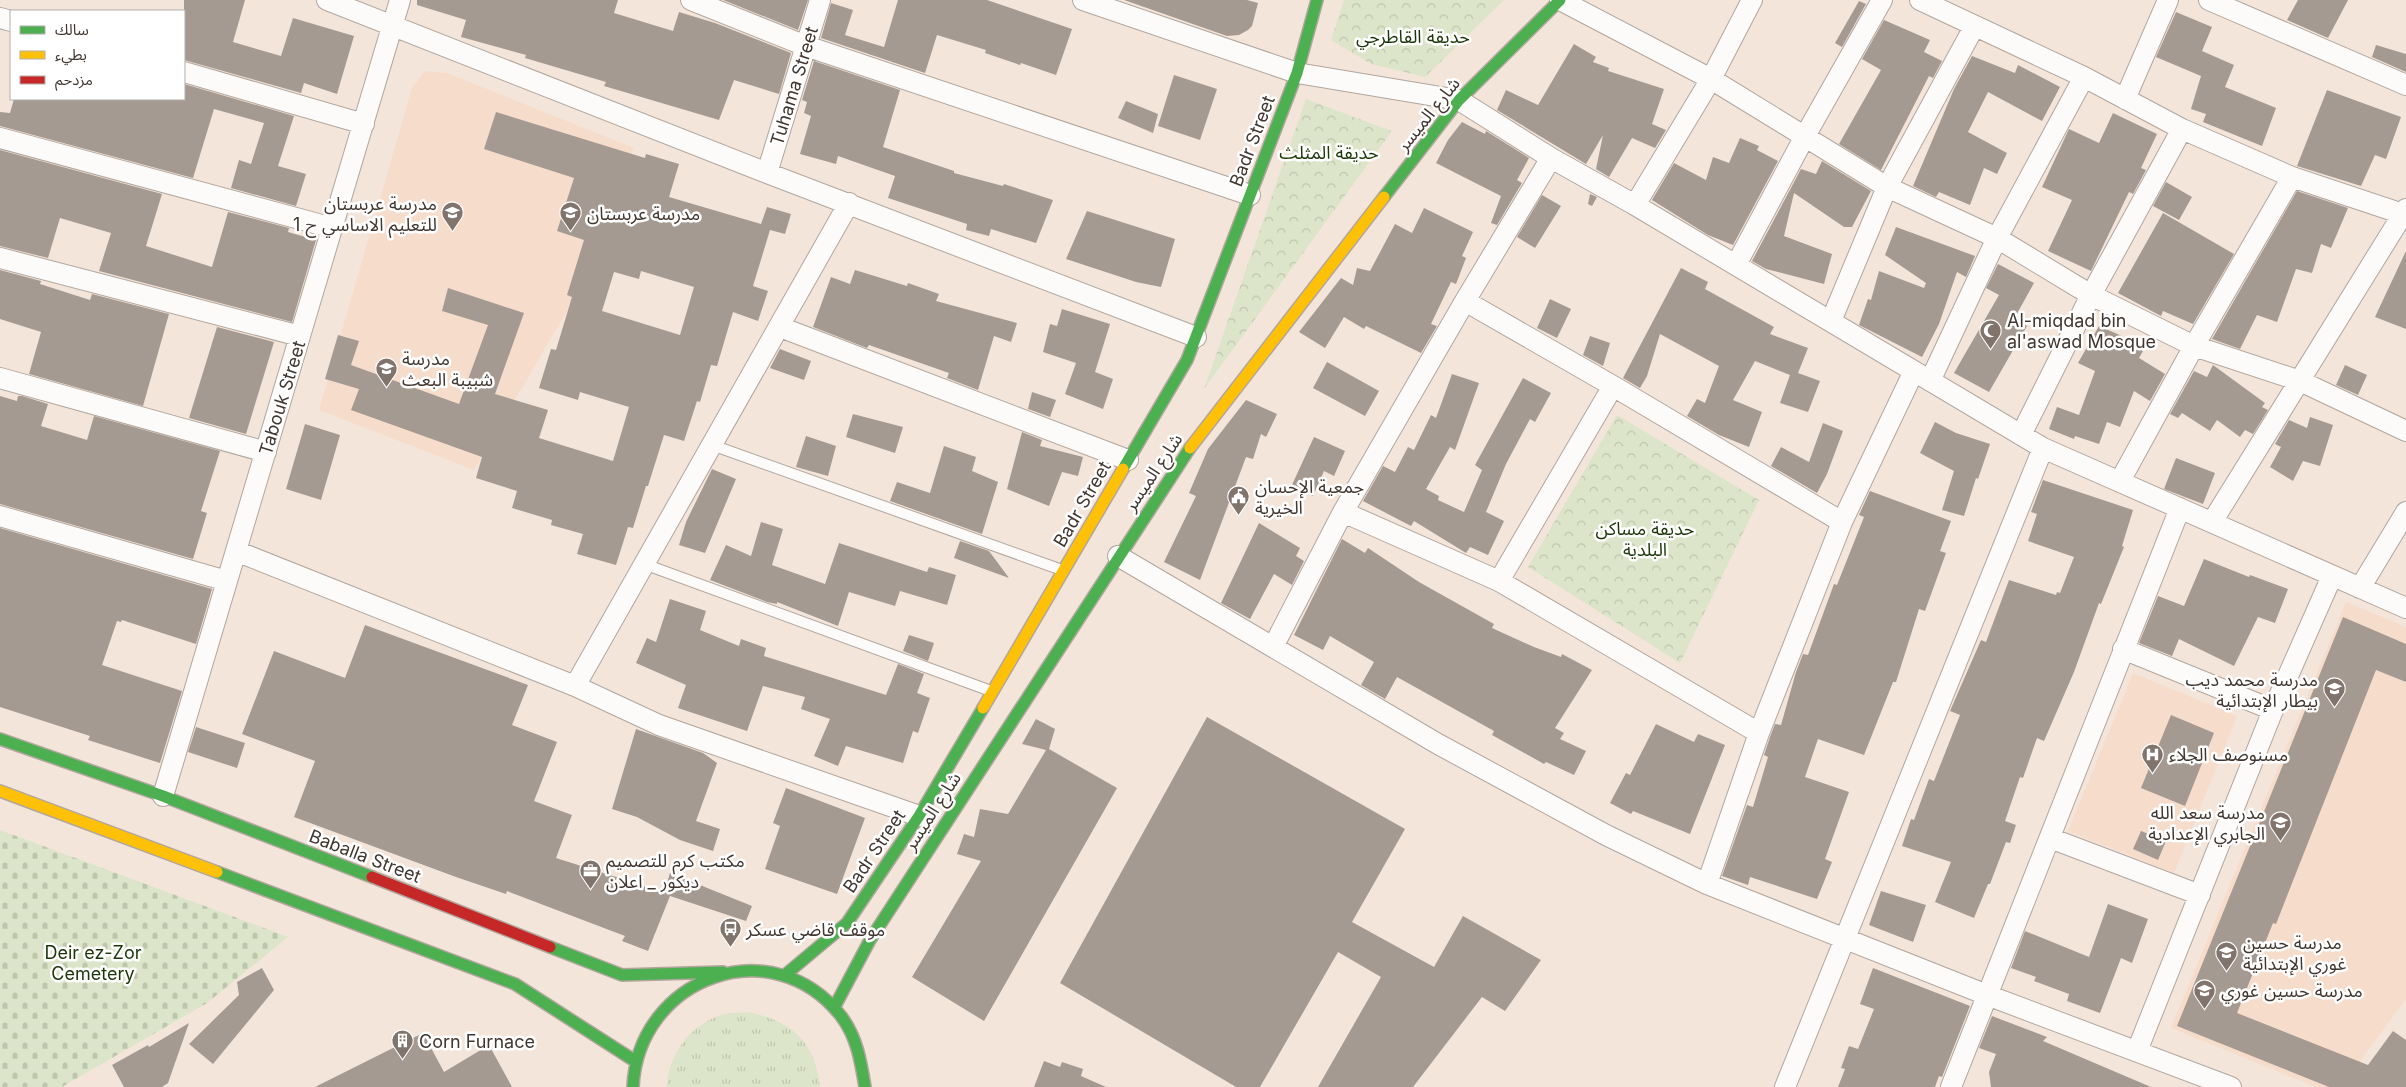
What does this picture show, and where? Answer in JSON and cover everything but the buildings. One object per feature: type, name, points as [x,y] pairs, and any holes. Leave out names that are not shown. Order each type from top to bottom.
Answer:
[{"type":"main road","name":"Badr Street","points":[[785,975],[847,923],[919,816],[1188,360],[1297,73],[1316,0]]},
{"type":"main road","name":"شارع الميسر","points":[[835,1006],[870,940],[1118,556],[1200,433],[1459,100],[1560,0]]},
{"type":"main road","name":"Baballa Street","points":[[0,739],[163,796],[622,975],[723,972]]},
{"type":"main road","points":[[0,791],[514,984],[635,1061]]},
{"type":"main road","points":[[632,1086],[635,1061],[647,1030],[666,1004],[692,984],[723,972],[751,970],[785,975],[812,987],[835,1006],[854,1034],[865,1067],[865,1087]]},
{"type":"main road","points":[[865,1067],[876,1080]]},
{"type":"street","points":[[327,0],[767,173],[1196,337]]},
{"type":"street","name":"Tabouk Street","points":[[163,796],[400,0]]},
{"type":"street","points":[[691,0],[806,46],[1250,195]]},
{"type":"street","name":"Tuhama Street","points":[[767,173],[820,0]]},
{"type":"street","points":[[1083,0],[1297,73],[1459,100],[1551,158],[1635,205],[2043,448],[2406,608]]},
{"type":"street","points":[[1560,0],[1711,79],[1887,187],[1997,238],[2091,295],[2194,346],[2300,381],[2406,431]]},
{"type":"street","points":[[1635,205],[1711,79],[1752,0]]},
{"type":"street","points":[[1736,265],[1805,136],[1882,0]]},
{"type":"street","points":[[1920,0],[2084,78],[2182,129],[2292,177],[2405,212],[2212,522]]},
{"type":"street","points":[[2125,99],[2168,0]]},
{"type":"street","points":[[2209,0],[2406,85]]},
{"type":"street","points":[[1831,321],[1887,187],[1974,27]]},
{"type":"street","points":[[185,72],[364,124]]},
{"type":"street","points":[[1707,884],[1759,733],[1842,522],[2084,78]]},
{"type":"street","points":[[2021,435],[2091,295],[2182,129]]},
{"type":"street","points":[[0,138],[332,228]]},
{"type":"street","points":[[1273,647],[1343,512],[1464,301],[1551,158]]},
{"type":"street","points":[[2120,481],[2194,346],[2292,177]]},
{"type":"street","points":[[575,686],[849,203]]},
{"type":"street","points":[[0,258],[300,336]]},
{"type":"street","points":[[1464,301],[1613,386],[1842,522]]},
{"type":"street","points":[[780,327],[1128,460]]},
{"type":"street","points":[[0,378],[266,452]]},
{"type":"street","points":[[1499,581],[1613,386]]},
{"type":"street","points":[[1784,1087],[2043,448]]},
{"type":"street","points":[[1951,1087],[2180,508]]},
{"type":"street","points":[[1343,512],[1499,581],[1759,733]]},
{"type":"street","points":[[2360,588],[2406,512]]},
{"type":"street","points":[[0,516],[227,581]]},
{"type":"street","points":[[236,551],[575,686],[658,725],[919,816]]},
{"type":"street","points":[[1118,556],[1455,753],[1606,835],[1707,884],[1988,995],[2231,1087]]},
{"type":"street","points":[[2137,1051],[2274,710],[2332,576]]},
{"type":"street","points":[[2123,649],[2274,710]]},
{"type":"street","points":[[2050,838],[2200,895]]},
{"type":"lane","points":[[712,445],[1063,571]]},
{"type":"lane","points":[[644,564],[992,692]]},
{"type":"shaded area","points":[[425,71],[447,73],[634,148],[567,311],[474,470],[319,410],[412,88]]},
{"type":"shaded area","points":[[2346,602],[2406,627],[2406,999],[2341,1087],[2316,1087],[2171,1028]]},
{"type":"shaded area","name":"مسنوصف الجلاء","points":[[2133,673],[2237,716],[2174,873],[2068,831]]},
{"type":"green space","name":"حديقة القاطرجي","points":[[1344,0],[1504,0],[1425,77],[1371,64],[1331,40]]},
{"type":"green space","name":"حديقة المثلث","points":[[1306,99],[1392,131],[1204,389]]},
{"type":"green space","name":"حديقة مساكن البلدية","points":[[1617,415],[1759,500],[1680,663],[1528,567]]},
{"type":"green space","name":"Deir ez-Zor Cemetery","points":[[0,830],[288,937],[207,1003],[62,1087],[0,1087]]},
{"type":"green space","points":[[748,1012],[777,1021],[799,1036],[807,1045],[813,1057],[820,1087],[667,1087],[668,1075],[677,1052],[692,1032],[713,1018],[728,1013]]},
{"type":"traffic: fast","points":[[1123,469],[1187,360],[1297,73],[1317,0]]},
{"type":"traffic: fast","points":[[1384,197],[1459,100],[1560,0]]},
{"type":"traffic: fast","points":[[835,1006],[870,940],[1190,448]]},
{"type":"traffic: fast","points":[[785,975],[847,923],[919,816],[983,708]]},
{"type":"traffic: fast","points":[[0,739],[163,796],[372,877]]},
{"type":"traffic: fast","points":[[217,872],[515,984],[635,1061]]},
{"type":"traffic: fast","points":[[550,947],[622,975],[723,972]]},
{"type":"traffic: fast","points":[[633,1087],[641,1049],[658,1018],[683,993],[713,978],[746,971],[780,975],[812,989],[841,1016],[855,1041],[865,1087]]},
{"type":"traffic: slow","points":[[1190,448],[1384,197]]},
{"type":"traffic: slow","points":[[983,708],[1123,469]]},
{"type":"traffic: slow","points":[[0,791],[217,872]]},
{"type":"traffic: jam","points":[[372,877],[550,947]]},
{"type":"place","name":"مدرسة عربستان للتعليم الاساسي ح 1","points":[[453,232]]},
{"type":"place","name":"مدرسة عربستان","points":[[571,232]]},
{"type":"place","name":"Al-miqdad bin al'aswad Mosque","points":[[1991,349]]},
{"type":"place","name":"مدرسة شبيبة البعث","points":[[386,387]]},
{"type":"place","name":"جمعية الإحسان الخيرية","points":[[1239,515]]},
{"type":"place","name":"مدرسة محمد ديب بيطار الإبتدائية","points":[[2334,708]]},
{"type":"place","name":"مسنوصف الجلاء","points":[[2153,773]]},
{"type":"place","name":"مدرسة سعد الله الجابري الإعدادية","points":[[2281,841]]},
{"type":"place","name":"مكتب كرم للتصميم ديكور _ اعلان","points":[[590,889]]},
{"type":"place","name":"موقف قاضي عسكر","points":[[730,948]]},
{"type":"place","name":"مدرسة حسين غوري الإبتدائية","points":[[2227,971]]},
{"type":"place","name":"مدرسة حسين غوري","points":[[2205,1009]]},
{"type":"place","name":"Corn Furnace","points":[[403,1060]]}]
